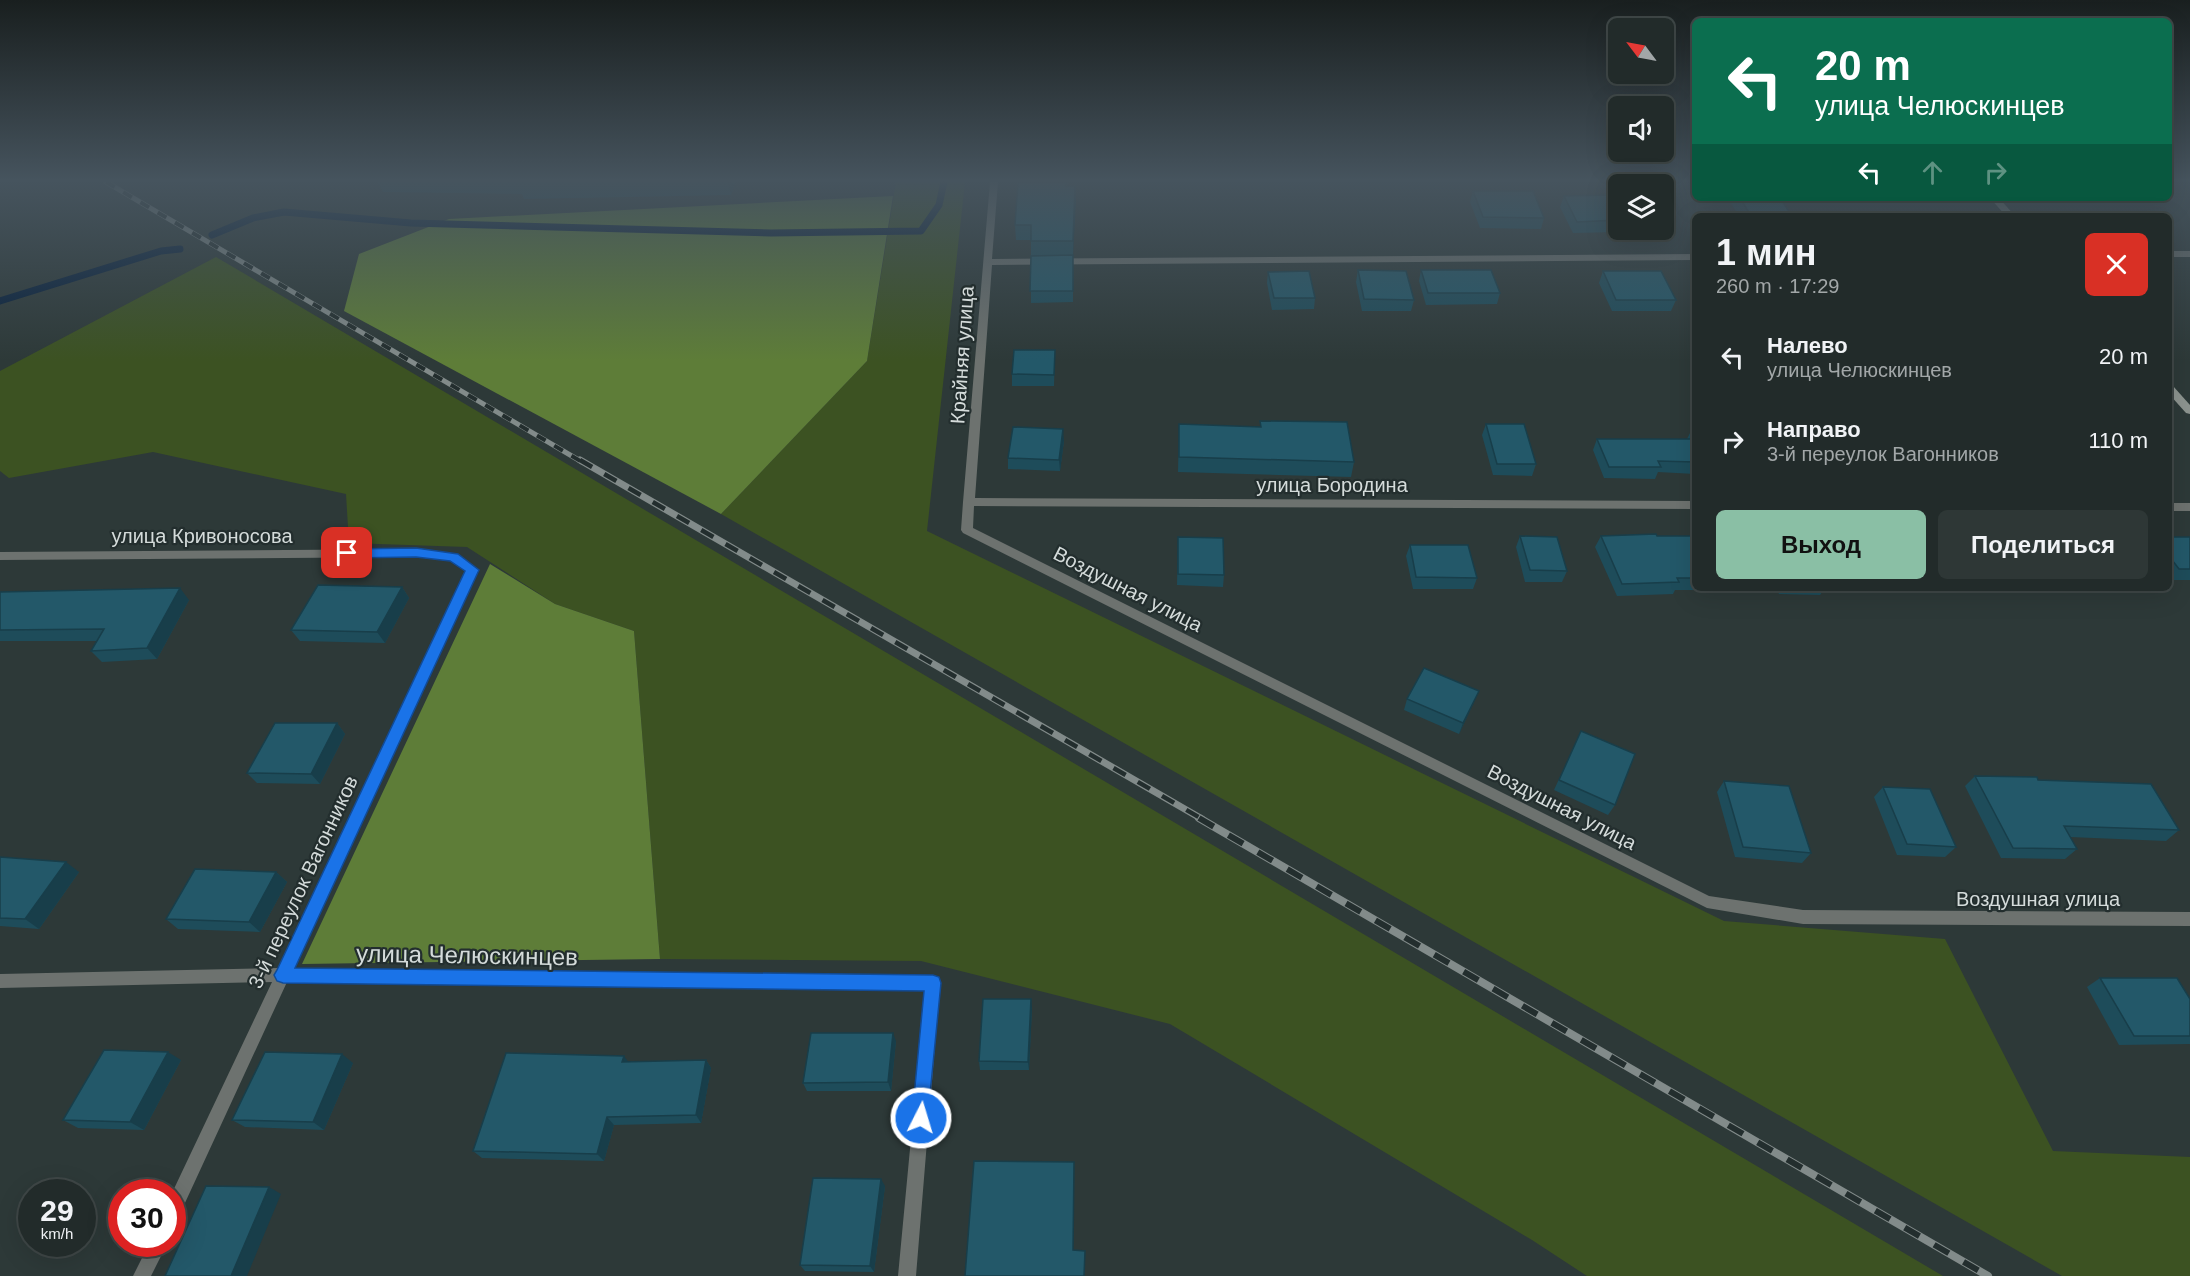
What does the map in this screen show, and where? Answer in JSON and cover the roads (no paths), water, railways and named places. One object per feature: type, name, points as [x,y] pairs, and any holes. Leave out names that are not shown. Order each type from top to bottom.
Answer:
[{"type":"main road","points":[[2172,391],[2190,411]]},
{"type":"street","name":"Крайняя улица","points":[[967,530],[986,321],[988,242]]},
{"type":"street","points":[[2172,254],[2190,254]]},
{"type":"street","points":[[986,262],[1692,257]]},
{"type":"street","name":"улица Бородина","points":[[968,502],[1692,505]]},
{"type":"street","points":[[2172,507],[2190,507]]},
{"type":"street","name":"Воздушная улица","points":[[967,530],[1707,902],[1803,917],[2190,919]]},
{"type":"street","name":"улица Кривоносова","points":[[0,556],[416,553],[453,557],[472,570]]},
{"type":"street","name":"3-й переулок Вагонников","points":[[186,1182],[472,570]]},
{"type":"street","name":"улица Челюскинцев","points":[[0,981],[283,975],[933,983],[907,1276]]},
{"type":"street","points":[[142,1276],[152,1257]]},
{"type":"waterway","points":[[0,301],[161,251],[180,249]]},
{"type":"railway","points":[[207,242],[582,462]]},
{"type":"railway","points":[[580,460],[1202,819]]},
{"type":"railway","points":[[1199,818],[1988,1276]]}]
